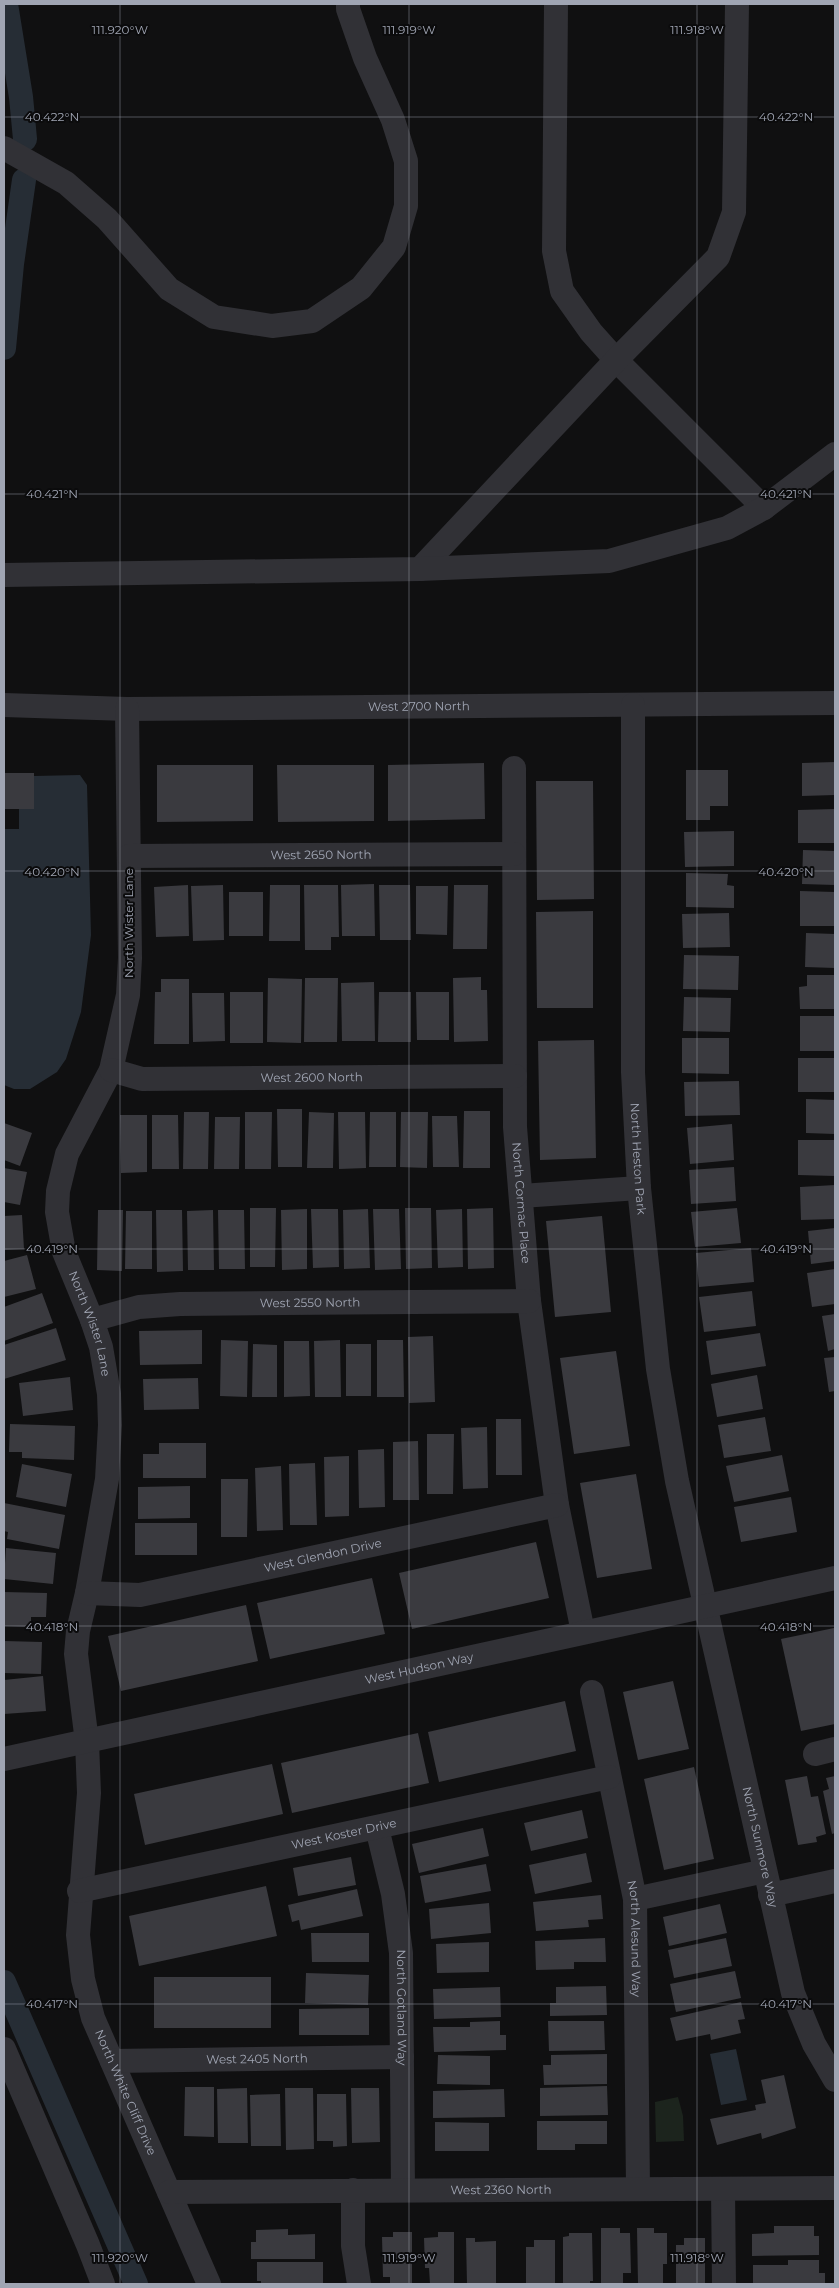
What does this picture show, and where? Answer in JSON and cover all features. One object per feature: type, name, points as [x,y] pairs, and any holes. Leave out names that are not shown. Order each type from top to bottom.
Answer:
[{"type":"street","points":[[4,148],[66,183],[107,219],[169,289],[214,317],[272,326],[312,321],[361,288],[394,247],[406,206],[406,161],[393,120],[364,58],[348,4]]},
{"type":"street","points":[[556,4],[554,250],[562,291],[591,332],[616,360],[764,508]]},
{"type":"street","points":[[420,569],[616,360],[718,257],[734,212],[737,4]]},
{"type":"street","points":[[4,575],[420,569],[609,561],[728,528],[764,508],[835,454]]},
{"type":"street","name":"West 2700 North","points":[[4,705],[127,709],[835,702]]},
{"type":"street","name":"North Heston Park","points":[[633,705],[633,1072],[639,1188],[658,1369],[677,1482],[704,1606]]},
{"type":"street","name":"North Wister Lane","points":[[87,1742],[76,1654],[78,1631],[87,1593],[110,1452],[109,1394],[100,1347],[92,1320],[64,1252],[57,1212],[58,1191],[67,1154],[111,1070],[128,994],[130,958],[127,709]]},
{"type":"street","name":"North Cormac Place","points":[[514,768],[515,1127],[529,1301],[557,1505],[583,1632]]},
{"type":"street","name":"West 2650 North","points":[[129,856],[514,854]]},
{"type":"street","name":"West 2600 North","points":[[111,1070],[142,1079],[514,1076]]},
{"type":"street","points":[[521,1196],[639,1188]]},
{"type":"street","name":"West 2550 North","points":[[92,1320],[139,1307],[180,1304],[529,1301]]},
{"type":"street","name":"West Glendon Drive","points":[[87,1593],[140,1596],[557,1505]]},
{"type":"street","name":"West Hudson Way","points":[[4,1759],[835,1578]]},
{"type":"street","name":"North Sunmore Way","points":[[704,1606],[793,1993],[800,2016],[835,2080]]},
{"type":"street","name":"North Alesund Way","points":[[592,1692],[635,1899],[638,2189]]},
{"type":"street","name":"North White Cliff Drive","points":[[87,1742],[89,1792],[78,1935],[83,1979],[93,2018],[209,2284]]},
{"type":"street","name":"West Koster Drive","points":[[80,1891],[610,1778]]},
{"type":"street","name":"North Gotland Way","points":[[377,1828],[398,1924],[404,2190]]},
{"type":"street","points":[[635,1899],[765,1871]]},
{"type":"street","points":[[770,1895],[835,1881]]},
{"type":"street","points":[[4,2049],[88,2245],[102,2284]]},
{"type":"street","name":"West 2405 North","points":[[112,2061],[402,2057]]},
{"type":"street","points":[[723,2188],[724,2284]]},
{"type":"street","name":"West 2360 North","points":[[169,2192],[835,2188]]},
{"type":"street","points":[[353,2190],[353,2246],[359,2284]]},
{"type":"shaded area","points":[[80,775],[87,785],[91,935],[81,1012],[66,1059],[57,1072],[30,1089],[14,1089],[4,1085],[4,829],[19,829],[19,809],[34,809],[34,776]]},
{"type":"shaded area","points":[[736,2049],[747,2100],[721,2105],[710,2054]]},
{"type":"shaded area","points":[[678,2097],[683,2116],[684,2141],[656,2142],[655,2102]]},
{"type":"building","points":[[835,762],[835,795],[802,796],[802,763]]},
{"type":"building","points":[[484,763],[485,819],[388,821],[388,765]]},
{"type":"building","points":[[157,765],[253,765],[253,821],[157,822]]},
{"type":"building","points":[[277,765],[374,765],[374,821],[278,822]]},
{"type":"building","points":[[686,770],[728,770],[728,806],[710,806],[710,820],[686,820]]},
{"type":"building","points":[[4,773],[34,773],[34,809],[4,809]]},
{"type":"building","points":[[536,781],[593,781],[594,899],[537,900]]},
{"type":"building","points":[[835,809],[835,843],[798,843],[798,810]]},
{"type":"building","points":[[734,831],[734,866],[685,867],[684,832]]},
{"type":"building","points":[[803,850],[835,851],[835,885],[802,884]]},
{"type":"building","points":[[686,873],[728,874],[727,885],[734,886],[734,908],[686,907]]},
{"type":"building","points":[[374,884],[375,936],[342,936],[341,885]]},
{"type":"building","points":[[188,885],[189,936],[156,937],[154,887]]},
{"type":"building","points":[[223,885],[224,940],[193,941],[191,886]]},
{"type":"building","points":[[270,885],[300,885],[300,941],[269,941]]},
{"type":"building","points":[[304,885],[338,885],[339,937],[331,937],[331,950],[305,950]]},
{"type":"building","points":[[379,885],[410,885],[411,940],[380,940]]},
{"type":"building","points":[[454,885],[488,885],[487,949],[453,949]]},
{"type":"building","points":[[416,886],[448,886],[447,935],[416,934]]},
{"type":"building","points":[[800,891],[835,892],[835,926],[800,926]]},
{"type":"building","points":[[229,892],[263,892],[263,936],[229,936]]},
{"type":"building","points":[[593,911],[593,1008],[537,1008],[536,912]]},
{"type":"building","points":[[729,913],[730,947],[683,948],[682,914]]},
{"type":"building","points":[[806,933],[835,934],[835,968],[805,967]]},
{"type":"building","points":[[684,955],[739,956],[738,990],[683,989]]},
{"type":"building","points":[[807,975],[835,975],[835,1009],[800,1009],[799,987],[807,986]]},
{"type":"building","points":[[481,977],[481,990],[487,990],[488,1041],[454,1042],[453,978]]},
{"type":"building","points":[[268,978],[302,979],[301,1043],[267,1042]]},
{"type":"building","points":[[305,978],[338,978],[337,1042],[304,1042]]},
{"type":"building","points":[[161,979],[189,979],[189,1044],[154,1044],[155,992],[161,992]]},
{"type":"building","points":[[374,982],[375,1041],[342,1041],[341,983]]},
{"type":"building","points":[[230,992],[263,992],[263,1043],[230,1043]]},
{"type":"building","points":[[379,992],[411,992],[411,1042],[378,1042]]},
{"type":"building","points":[[416,992],[449,992],[449,1040],[417,1040]]},
{"type":"building","points":[[192,993],[224,993],[225,1041],[193,1042]]},
{"type":"building","points":[[684,997],[731,998],[730,1032],[683,1031]]},
{"type":"building","points":[[800,1016],[835,1016],[835,1051],[800,1051]]},
{"type":"building","points":[[682,1038],[729,1038],[729,1074],[682,1073]]},
{"type":"building","points":[[594,1040],[596,1158],[540,1160],[538,1041]]},
{"type":"building","points":[[798,1058],[835,1058],[835,1092],[798,1092]]},
{"type":"building","points":[[739,1081],[740,1115],[685,1116],[684,1082]]},
{"type":"building","points":[[806,1099],[835,1100],[835,1134],[806,1133]]},
{"type":"building","points":[[277,1109],[302,1109],[302,1167],[278,1167]]},
{"type":"building","points":[[464,1111],[490,1111],[490,1168],[463,1168]]},
{"type":"building","points":[[184,1112],[209,1112],[208,1169],[183,1169]]},
{"type":"building","points":[[245,1112],[272,1112],[271,1169],[245,1169]]},
{"type":"building","points":[[309,1112],[334,1113],[333,1168],[307,1168]]},
{"type":"building","points":[[338,1112],[365,1112],[366,1168],[339,1169]]},
{"type":"building","points":[[370,1112],[396,1112],[396,1167],[369,1167]]},
{"type":"building","points":[[401,1112],[428,1112],[427,1168],[400,1167]]},
{"type":"building","points":[[120,1115],[147,1115],[147,1172],[121,1173]]},
{"type":"building","points":[[152,1115],[178,1115],[179,1169],[152,1169]]},
{"type":"building","points":[[432,1116],[457,1116],[459,1167],[433,1167]]},
{"type":"building","points":[[215,1117],[240,1117],[239,1169],[214,1169]]},
{"type":"building","points":[[4,1123],[32,1133],[20,1166],[4,1160]]},
{"type":"building","points":[[732,1124],[734,1160],[690,1164],[687,1128]]},
{"type":"building","points":[[798,1140],[835,1140],[835,1176],[798,1175]]},
{"type":"building","points":[[734,1167],[736,1201],[691,1204],[689,1170]]},
{"type":"building","points":[[4,1168],[27,1172],[20,1205],[4,1202]]},
{"type":"building","points":[[835,1185],[835,1219],[801,1220],[800,1187]]},
{"type":"building","points":[[250,1208],[276,1208],[275,1267],[250,1267]]},
{"type":"building","points":[[405,1208],[431,1208],[432,1268],[406,1269]]},
{"type":"building","points":[[493,1208],[494,1268],[468,1269],[467,1209]]},
{"type":"building","points":[[737,1208],[741,1243],[695,1247],[691,1212]]},
{"type":"building","points":[[307,1209],[307,1269],[282,1270],[281,1210]]},
{"type":"building","points":[[311,1209],[338,1209],[339,1267],[313,1268]]},
{"type":"building","points":[[368,1209],[370,1268],[344,1269],[343,1210]]},
{"type":"building","points":[[373,1209],[399,1209],[401,1269],[375,1270]]},
{"type":"building","points":[[462,1209],[463,1267],[438,1268],[436,1210]]},
{"type":"building","points":[[98,1210],[123,1210],[122,1271],[97,1270]]},
{"type":"building","points":[[156,1210],[182,1210],[183,1271],[157,1272]]},
{"type":"building","points":[[213,1210],[214,1270],[188,1270],[187,1211]]},
{"type":"building","points":[[218,1210],[244,1210],[245,1269],[219,1269]]},
{"type":"building","points":[[126,1211],[152,1211],[152,1269],[125,1269]]},
{"type":"building","points":[[22,1215],[24,1249],[4,1250],[4,1216]]},
{"type":"building","points":[[602,1216],[611,1312],[555,1317],[546,1221]]},
{"type":"building","points":[[835,1228],[835,1261],[811,1264],[808,1231]]},
{"type":"building","points":[[751,1248],[754,1282],[699,1287],[696,1253]]},
{"type":"building","points":[[27,1255],[36,1289],[4,1297],[4,1261]]},
{"type":"building","points":[[835,1269],[835,1304],[812,1307],[807,1273]]},
{"type":"building","points":[[752,1291],[756,1326],[704,1332],[699,1297]]},
{"type":"building","points":[[42,1293],[53,1323],[4,1341],[4,1307]]},
{"type":"building","points":[[835,1314],[835,1349],[828,1351],[822,1316]]},
{"type":"building","points":[[56,1328],[66,1360],[4,1379],[4,1345]]},
{"type":"building","points":[[202,1330],[202,1364],[140,1365],[139,1331]]},
{"type":"building","points":[[760,1333],[766,1366],[711,1375],[706,1341]]},
{"type":"building","points":[[433,1336],[435,1402],[409,1403],[408,1337]]},
{"type":"building","points":[[221,1340],[248,1341],[247,1397],[220,1396]]},
{"type":"building","points":[[340,1340],[341,1397],[315,1397],[314,1341]]},
{"type":"building","points":[[377,1340],[403,1340],[404,1397],[377,1397]]},
{"type":"building","points":[[284,1341],[309,1341],[310,1396],[284,1397]]},
{"type":"building","points":[[253,1344],[277,1345],[277,1397],[252,1397]]},
{"type":"building","points":[[346,1344],[371,1344],[371,1396],[346,1396]]},
{"type":"building","points":[[616,1351],[630,1446],[574,1454],[560,1358]]},
{"type":"building","points":[[835,1357],[835,1391],[829,1392],[824,1358]]},
{"type":"building","points":[[757,1375],[763,1409],[717,1417],[711,1384]]},
{"type":"building","points":[[70,1377],[73,1410],[23,1416],[19,1383]]},
{"type":"building","points":[[198,1378],[199,1409],[144,1410],[143,1379]]},
{"type":"building","points":[[765,1417],[771,1451],[724,1458],[718,1425]]},
{"type":"building","points":[[496,1419],[521,1419],[522,1475],[496,1475]]},
{"type":"building","points":[[10,1424],[75,1426],[74,1460],[22,1458],[22,1452],[9,1452]]},
{"type":"building","points":[[487,1427],[488,1488],[463,1489],[461,1428]]},
{"type":"building","points":[[427,1434],[454,1434],[453,1494],[427,1494]]},
{"type":"building","points":[[418,1441],[419,1500],[393,1500],[393,1442]]},
{"type":"building","points":[[159,1443],[206,1443],[206,1478],[143,1478],[143,1454],[159,1454]]},
{"type":"building","points":[[384,1449],[385,1507],[359,1508],[358,1450]]},
{"type":"building","points":[[782,1455],[789,1491],[734,1502],[726,1466]]},
{"type":"building","points":[[349,1456],[349,1516],[325,1517],[324,1457]]},
{"type":"building","points":[[315,1463],[317,1525],[290,1525],[289,1464]]},
{"type":"building","points":[[22,1464],[72,1474],[66,1507],[16,1497]]},
{"type":"building","points":[[281,1466],[283,1530],[257,1531],[255,1468]]},
{"type":"building","points":[[636,1474],[652,1569],[597,1578],[580,1483]]},
{"type":"building","points":[[221,1479],[248,1479],[247,1537],[221,1537]]},
{"type":"building","points":[[190,1486],[190,1518],[138,1519],[138,1487]]},
{"type":"building","points":[[791,1497],[797,1532],[741,1542],[734,1507]]},
{"type":"building","points":[[4,1503],[65,1515],[59,1549],[7,1539],[8,1532],[4,1531]]},
{"type":"building","points":[[135,1523],[197,1523],[197,1555],[135,1555]]},
{"type":"building","points":[[536,1542],[549,1598],[412,1629],[399,1573]]},
{"type":"building","points":[[6,1548],[56,1553],[53,1584],[4,1579]]},
{"type":"building","points":[[372,1578],[385,1634],[270,1659],[257,1603]]},
{"type":"building","points":[[4,1592],[47,1593],[46,1617],[31,1617],[31,1627],[4,1626]]},
{"type":"building","points":[[246,1605],[258,1661],[121,1691],[108,1636]]},
{"type":"building","points":[[834,1628],[835,1724],[801,1731],[781,1639]]},
{"type":"building","points":[[4,1641],[42,1642],[41,1674],[4,1673]]},
{"type":"building","points":[[43,1676],[46,1711],[4,1714],[4,1680]]},
{"type":"building","points":[[673,1681],[689,1749],[638,1760],[623,1692]]},
{"type":"building","points":[[565,1701],[576,1751],[439,1782],[428,1732]]},
{"type":"building","points":[[418,1733],[429,1783],[292,1813],[281,1763]]},
{"type":"building","points":[[272,1764],[283,1814],[145,1845],[134,1794]]},
{"type":"building","points":[[694,1767],[714,1859],[664,1870],[644,1779]]},
{"type":"building","points":[[807,1776],[811,1797],[818,1796],[826,1834],[816,1837],[817,1842],[798,1845],[785,1780]]},
{"type":"building","points":[[835,1776],[835,1833],[832,1834],[823,1791],[829,1789],[826,1778]]},
{"type":"building","points":[[582,1810],[588,1838],[531,1851],[524,1823]]},
{"type":"building","points":[[483,1828],[489,1856],[419,1873],[412,1844]]},
{"type":"building","points":[[586,1853],[592,1882],[535,1894],[529,1865]]},
{"type":"building","points":[[351,1857],[356,1885],[298,1896],[293,1868]]},
{"type":"building","points":[[486,1864],[491,1891],[425,1903],[420,1876]]},
{"type":"building","points":[[266,1886],[277,1936],[139,1966],[129,1916]]},
{"type":"building","points":[[357,1889],[363,1916],[301,1930],[299,1920],[292,1922],[288,1905]]},
{"type":"building","points":[[601,1895],[603,1919],[588,1920],[589,1927],[536,1931],[533,1902]]},
{"type":"building","points":[[489,1903],[491,1933],[431,1939],[429,1909]]},
{"type":"building","points":[[720,1904],[727,1933],[669,1946],[663,1917]]},
{"type":"building","points":[[311,1933],[369,1933],[369,1962],[312,1962]]},
{"type":"building","points":[[605,1938],[606,1962],[574,1962],[574,1969],[536,1970],[535,1941]]},
{"type":"building","points":[[726,1938],[732,1966],[674,1978],[668,1950]]},
{"type":"building","points":[[489,1942],[489,1972],[437,1973],[436,1944]]},
{"type":"building","points":[[735,1971],[741,1998],[676,2012],[670,1984]]},
{"type":"building","points":[[306,1973],[369,1975],[368,2005],[305,2003]]},
{"type":"building","points":[[154,1977],[271,1977],[271,2028],[154,2028]]},
{"type":"building","points":[[606,1986],[607,2015],[550,2016],[550,2003],[556,2003],[556,1987]]},
{"type":"building","points":[[500,1987],[501,2017],[434,2019],[433,1989]]},
{"type":"building","points":[[741,2002],[745,2019],[738,2020],[741,2033],[711,2040],[710,2034],[676,2041],[670,2018]]},
{"type":"building","points":[[369,2008],[369,2035],[299,2035],[299,2009]]},
{"type":"building","points":[[500,2021],[500,2035],[506,2035],[506,2050],[434,2052],[433,2027],[470,2027],[470,2022]]},
{"type":"building","points":[[548,2021],[604,2021],[605,2050],[549,2051]]},
{"type":"building","points":[[607,2054],[607,2084],[544,2085],[543,2065],[551,2065],[551,2055]]},
{"type":"building","points":[[438,2055],[490,2056],[490,2085],[437,2084]]},
{"type":"building","points":[[784,2075],[796,2128],[762,2139],[761,2133],[717,2145],[710,2119],[756,2110],[755,2105],[766,2103],[761,2080]]},
{"type":"building","points":[[607,2086],[608,2115],[540,2116],[540,2088]]},
{"type":"building","points":[[185,2087],[214,2087],[214,2137],[184,2136]]},
{"type":"building","points":[[247,2088],[248,2143],[218,2143],[217,2089]]},
{"type":"building","points":[[285,2088],[313,2088],[314,2149],[286,2150]]},
{"type":"building","points":[[351,2088],[379,2088],[380,2142],[352,2143]]},
{"type":"building","points":[[504,2089],[505,2117],[433,2118],[433,2091]]},
{"type":"building","points":[[280,2094],[281,2146],[251,2146],[250,2095]]},
{"type":"building","points":[[317,2094],[346,2094],[347,2146],[333,2147],[333,2141],[317,2141]]},
{"type":"building","points":[[537,2121],[607,2121],[607,2144],[575,2144],[575,2150],[537,2150]]},
{"type":"building","points":[[435,2122],[489,2123],[489,2151],[435,2151]]},
{"type":"building","points":[[774,2226],[814,2226],[814,2236],[819,2236],[819,2255],[752,2256],[752,2234],[774,2233]]},
{"type":"building","points":[[601,2228],[620,2228],[620,2233],[630,2233],[631,2273],[623,2273],[623,2284],[601,2284]]},
{"type":"building","points":[[637,2228],[654,2228],[654,2233],[667,2233],[667,2264],[663,2264],[663,2284],[638,2284]]},
{"type":"building","points":[[288,2229],[288,2235],[315,2234],[315,2259],[251,2259],[251,2242],[256,2242],[256,2230]]},
{"type":"building","points":[[393,2232],[412,2232],[412,2284],[390,2284],[390,2277],[383,2277],[382,2237],[393,2237]]},
{"type":"building","points":[[438,2232],[454,2232],[454,2284],[430,2284],[429,2268],[425,2268],[424,2238],[438,2237]]},
{"type":"building","points":[[569,2233],[592,2233],[593,2281],[590,2281],[590,2284],[563,2284],[563,2237],[569,2236]]},
{"type":"building","points":[[466,2238],[475,2238],[475,2242],[496,2241],[496,2284],[467,2284]]},
{"type":"building","points":[[684,2238],[705,2238],[705,2283],[676,2284],[676,2245],[684,2245]]},
{"type":"building","points":[[534,2240],[555,2240],[555,2284],[526,2284],[526,2247],[534,2247]]},
{"type":"building","points":[[788,2260],[819,2260],[819,2273],[825,2273],[825,2284],[753,2284],[753,2265],[788,2265]]},
{"type":"building","points":[[257,2262],[323,2262],[323,2284],[261,2284],[261,2281],[257,2281]]},
{"type":"waterway","points":[[6,4],[21,97],[25,139]]},
{"type":"waterway","points":[[4,348],[12,264],[24,180]]},
{"type":"waterway","points":[[4,1982],[136,2284]]}]
